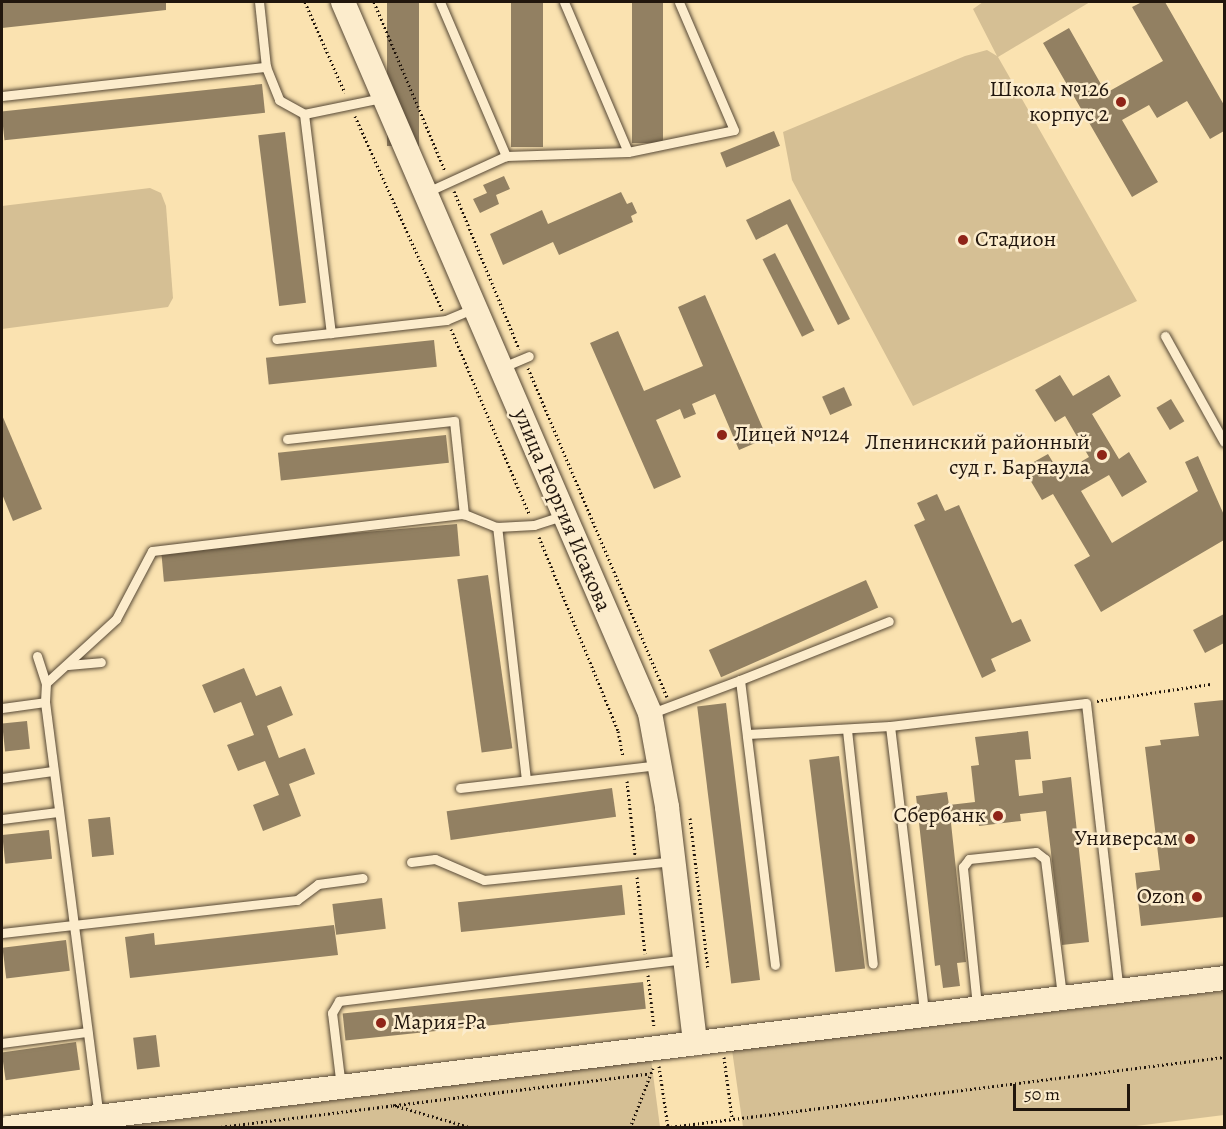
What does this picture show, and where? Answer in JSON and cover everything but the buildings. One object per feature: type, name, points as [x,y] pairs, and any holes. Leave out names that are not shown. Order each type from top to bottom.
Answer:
[{"type":"street","name":"улица Георгия Исакова","points":[[343,2],[650,714],[674,860],[695,1043]]},
{"type":"street","points":[[8,1128],[1224,978]]},
{"type":"lane","points":[[259,2],[266,67],[279,100],[304,114],[384,98]]},
{"type":"lane","points":[[440,2],[506,156]]},
{"type":"lane","points":[[564,2],[628,152]]},
{"type":"lane","points":[[424,193],[506,156],[628,152],[734,130],[679,2]]},
{"type":"lane","points":[[2,96],[266,67]]},
{"type":"lane","points":[[304,114],[331,333]]},
{"type":"lane","points":[[276,339],[446,320],[474,308]]},
{"type":"lane","points":[[1165,336],[1224,442]]},
{"type":"lane","points":[[501,368],[530,356]]},
{"type":"lane","points":[[287,439],[454,421],[464,514]]},
{"type":"lane","points":[[46,683],[116,619],[152,551],[464,514],[497,527],[534,525],[564,515]]},
{"type":"lane","points":[[497,527],[526,780]]},
{"type":"lane","points":[[650,714],[889,621]]},
{"type":"lane","points":[[37,656],[46,683],[45,702],[58,812],[99,1116]]},
{"type":"lane","points":[[68,665],[101,662]]},
{"type":"lane","points":[[740,680],[775,965]]},
{"type":"lane","points":[[2,708],[45,702]]},
{"type":"lane","points":[[748,734],[890,726],[1086,703],[1119,991]]},
{"type":"lane","points":[[890,726],[924,1016]]},
{"type":"lane","points":[[847,729],[873,964]]},
{"type":"lane","points":[[460,788],[660,765]]},
{"type":"lane","points":[[2,778],[53,771]]},
{"type":"lane","points":[[2,819],[58,812]]},
{"type":"lane","points":[[978,1009],[963,867],[969,859],[1036,852],[1046,859],[1063,998]]},
{"type":"lane","points":[[411,862],[435,859],[484,880],[674,860]]},
{"type":"lane","points":[[2,933],[297,900],[318,884],[363,878]]},
{"type":"lane","points":[[341,1088],[332,1012],[339,1001],[684,959]]},
{"type":"lane","points":[[2,1043],[87,1032]]},
{"type":"path","points":[[305,2],[446,320],[534,525],[618,731],[626,769],[655,1029]]},
{"type":"path","points":[[1086,703],[1211,684]]},
{"type":"path","points":[[723,1052],[732,1118]]},
{"type":"path","points":[[662,1128],[1224,1057]]},
{"type":"path","points":[[630,1128],[648,1074],[659,1062],[668,1127]]},
{"type":"path","points":[[212,1128],[648,1074]]},
{"type":"path","points":[[392,1105],[473,1128]]},
{"type":"shaded area","name":"Стадион","points":[[983,2],[1090,2],[998,57],[1137,301],[913,406],[792,180],[783,132],[965,56],[987,50],[997,56],[973,9]]},
{"type":"shaded area","points":[[150,188],[161,193],[166,206],[173,298],[168,307],[2,329],[2,206]]},
{"type":"shaded area","points":[[1224,991],[1224,1115],[1120,1128],[743,1127],[732,1050]]},
{"type":"shaded area","points":[[651,1059],[660,1127],[120,1128]]},
{"type":"place","name":"Школа №126 корпус 2","points":[[1121,102]]},
{"type":"place","name":"Стадион","points":[[963,240]]},
{"type":"place","name":"Лицей №124","points":[[722,435]]},
{"type":"place","name":"Лпенинский районный суд г. Барнаула","points":[[1102,455]]},
{"type":"place","name":"Сбербанк","points":[[998,816]]},
{"type":"place","name":"Универсам","points":[[1190,839]]},
{"type":"place","name":"Ozon","points":[[1197,897]]},
{"type":"place","name":"Мария-Ра","points":[[381,1023]]}]
